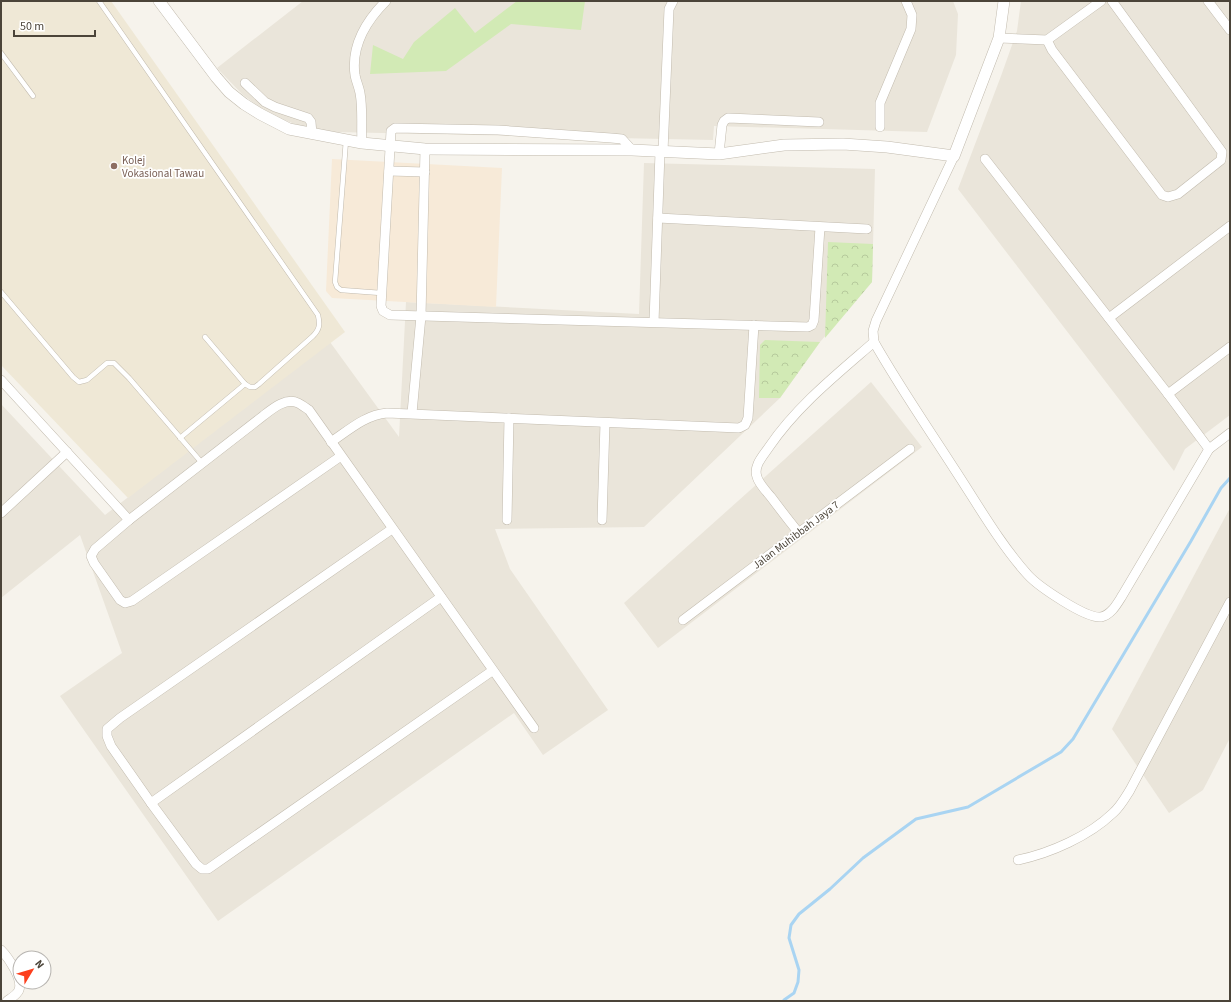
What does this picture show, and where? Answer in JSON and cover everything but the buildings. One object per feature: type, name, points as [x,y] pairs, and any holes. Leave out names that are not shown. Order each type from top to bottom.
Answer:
[{"type":"street","points":[[159,1],[229,92],[254,111],[289,130],[362,143],[425,149],[632,150],[719,154],[784,145],[836,144],[954,156]]},
{"type":"street","points":[[362,143],[360,94],[355,75],[356,54],[359,39],[366,26],[375,12],[386,1]]},
{"type":"street","points":[[654,322],[669,9],[673,1]]},
{"type":"street","points":[[880,127],[880,103],[911,29],[912,15],[906,1]]},
{"type":"street","points":[[1004,1],[999,38],[954,156],[876,321],[873,331],[874,342],[987,520],[1018,564],[1030,577],[1055,596],[1084,613],[1094,616],[1101,617],[1109,613],[1115,606],[1209,449],[1230,433]]},
{"type":"street","points":[[999,38],[1047,40],[1101,1]]},
{"type":"street","points":[[1047,40],[1052,50],[1162,195],[1168,198],[1178,194],[1221,160],[1222,152],[1112,1]]},
{"type":"street","points":[[1208,1],[1230,30]]},
{"type":"street","points":[[245,83],[265,102],[308,118],[311,122],[312,134]]},
{"type":"street","points":[[719,154],[722,125],[726,119],[819,122]]},
{"type":"street","points":[[632,150],[622,139],[611,138],[498,130],[401,127],[391,130],[381,293],[381,306],[383,311],[390,315],[808,327],[812,325],[814,320],[820,227]]},
{"type":"street","points":[[412,413],[421,316],[425,149]]},
{"type":"street","points":[[985,159],[1209,449]]},
{"type":"street","points":[[389,171],[425,172]]},
{"type":"street","points":[[658,218],[867,230]]},
{"type":"street","points":[[1109,318],[1230,226]]},
{"type":"street","points":[[331,442],[364,419],[372,415],[387,413],[739,428],[745,425],[748,418],[754,326]]},
{"type":"street","points":[[798,533],[762,486],[757,477],[756,468],[759,461],[780,431],[796,412],[818,390],[874,342]]},
{"type":"street","points":[[1168,394],[1230,347]]},
{"type":"street","points":[[1,380],[129,520]]},
{"type":"street","points":[[341,456],[132,601],[125,603],[120,600],[94,563],[91,556],[95,549],[129,520],[263,416],[277,406],[288,402],[297,402],[309,410],[492,671],[534,728]]},
{"type":"street","points":[[507,520],[509,418]]},
{"type":"street","points":[[602,520],[605,423]]},
{"type":"street","name":"Jalan Muhibbah Jaya 7","points":[[683,620],[910,449]]},
{"type":"street","points":[[1,513],[67,452]]},
{"type":"street","points":[[392,529],[120,718],[108,728],[107,736],[111,746],[151,803],[196,864],[202,869],[208,869],[492,671]]},
{"type":"street","points":[[151,803],[441,597]]},
{"type":"street","points":[[1018,860],[1053,850],[1088,832],[1114,812],[1130,790],[1230,602]]},
{"type":"street","points":[[1,950],[18,975],[20,985],[19,991],[8,1001]]},
{"type":"lane","points":[[99,1],[318,315],[320,324],[318,331],[313,336],[254,387],[250,387],[245,384],[205,337]]},
{"type":"lane","points":[[1,52],[33,96]]},
{"type":"lane","points":[[346,140],[334,282],[341,290],[381,293]]},
{"type":"lane","points":[[1,292],[73,377],[79,382],[87,380],[107,364],[114,363],[129,378],[202,463]]},
{"type":"lane","points":[[180,438],[245,384]]},
{"type":"shaded area","name":"Kolej Vokasional Tawau","points":[[1,1],[111,1],[345,332],[128,498],[1,365]]},
{"type":"shaded area","points":[[303,1],[953,1],[958,14],[956,55],[927,132],[714,126],[713,140],[335,132],[306,128],[263,110],[242,94],[217,68]]},
{"type":"shaded area","points":[[1021,1],[1230,1],[1230,415],[1185,449],[1174,471],[958,189],[1017,31]]},
{"type":"shaded area","points":[[332,159],[502,168],[496,307],[332,298],[326,291]]},
{"type":"shaded area","points":[[644,163],[875,169],[872,282],[820,342],[780,398],[644,527],[495,529],[510,569],[608,710],[543,755],[514,713],[218,921],[60,696],[122,653],[80,535],[1,598],[1,404],[105,515],[330,342],[399,437],[406,302],[639,314]]},
{"type":"shaded area","points":[[871,382],[922,447],[658,648],[624,603]]},
{"type":"shaded area","points":[[1230,508],[1230,738],[1203,790],[1169,813],[1112,729]]},
{"type":"green space","points":[[517,1],[585,1],[581,30],[511,24],[446,71],[370,74],[373,45],[403,59],[414,42],[455,8],[475,33]]},
{"type":"green space","points":[[828,242],[873,244],[872,282],[825,338]]},
{"type":"green space","points":[[765,340],[820,342],[780,398],[759,398],[760,345]]},
{"type":"waterway","points":[[784,1000],[794,993],[798,982],[799,970],[789,938],[791,925],[799,914],[830,889],[863,858],[916,819],[968,807],[1061,752],[1073,739],[1221,488],[1230,478]]},
{"type":"place","name":"Kolej Vokasional Tawau","points":[[114,166]]}]
